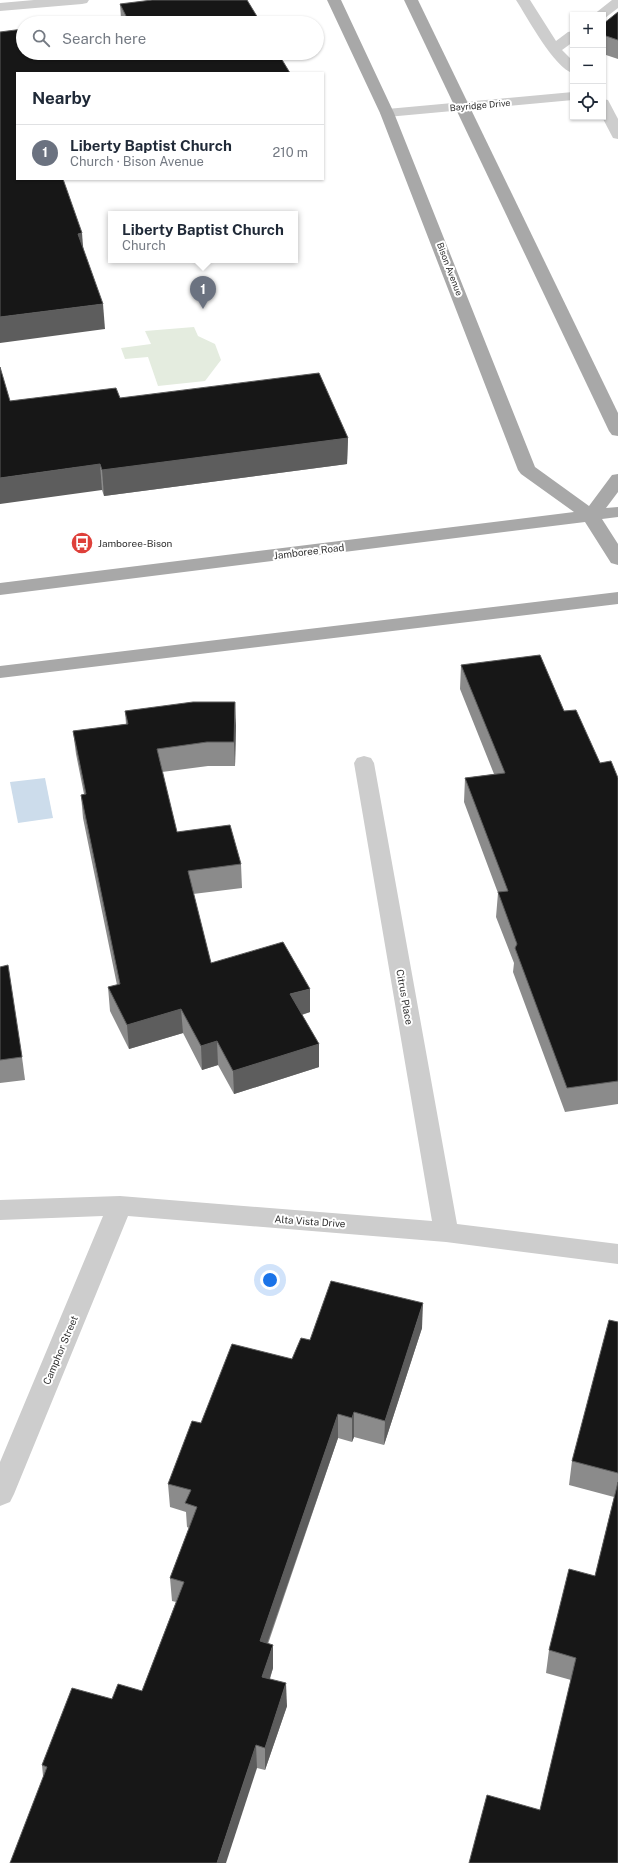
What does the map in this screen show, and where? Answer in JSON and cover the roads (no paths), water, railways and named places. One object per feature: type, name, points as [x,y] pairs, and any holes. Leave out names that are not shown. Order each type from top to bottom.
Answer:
[{"type":"main road","name":"Bison Avenue","points":[[334,0],[387,113],[527,470],[591,516],[618,559]]},
{"type":"main road","points":[[412,0],[618,431]]},
{"type":"main road","points":[[591,516],[618,480]]},
{"type":"main road","name":"Jamboree Road","points":[[0,589],[618,512]]},
{"type":"main road","points":[[0,672],[618,598]]},
{"type":"street","points":[[0,7],[82,0]]},
{"type":"street","points":[[523,0],[554,49],[570,66]]},
{"type":"street","points":[[604,12],[618,2]]},
{"type":"street","points":[[554,49],[570,37]]},
{"type":"street","name":"Bayridge Drive","points":[[387,113],[570,96]]},
{"type":"street","points":[[606,109],[618,135]]},
{"type":"street","name":"Citrus Place","points":[[364,763],[446,1232]]},
{"type":"street","name":"Alta Vista Drive","points":[[0,1210],[120,1206],[446,1232],[618,1254]]},
{"type":"street","name":"Camphor Street","points":[[0,1494],[120,1206]]},
{"type":"water","points":[[45,778],[53,818],[18,823],[10,782]]},
{"type":"place","name":"Liberty Baptist Church","points":[[203,309]]},
{"type":"place","name":"Jamboree-Bison","points":[[82,543]]}]
